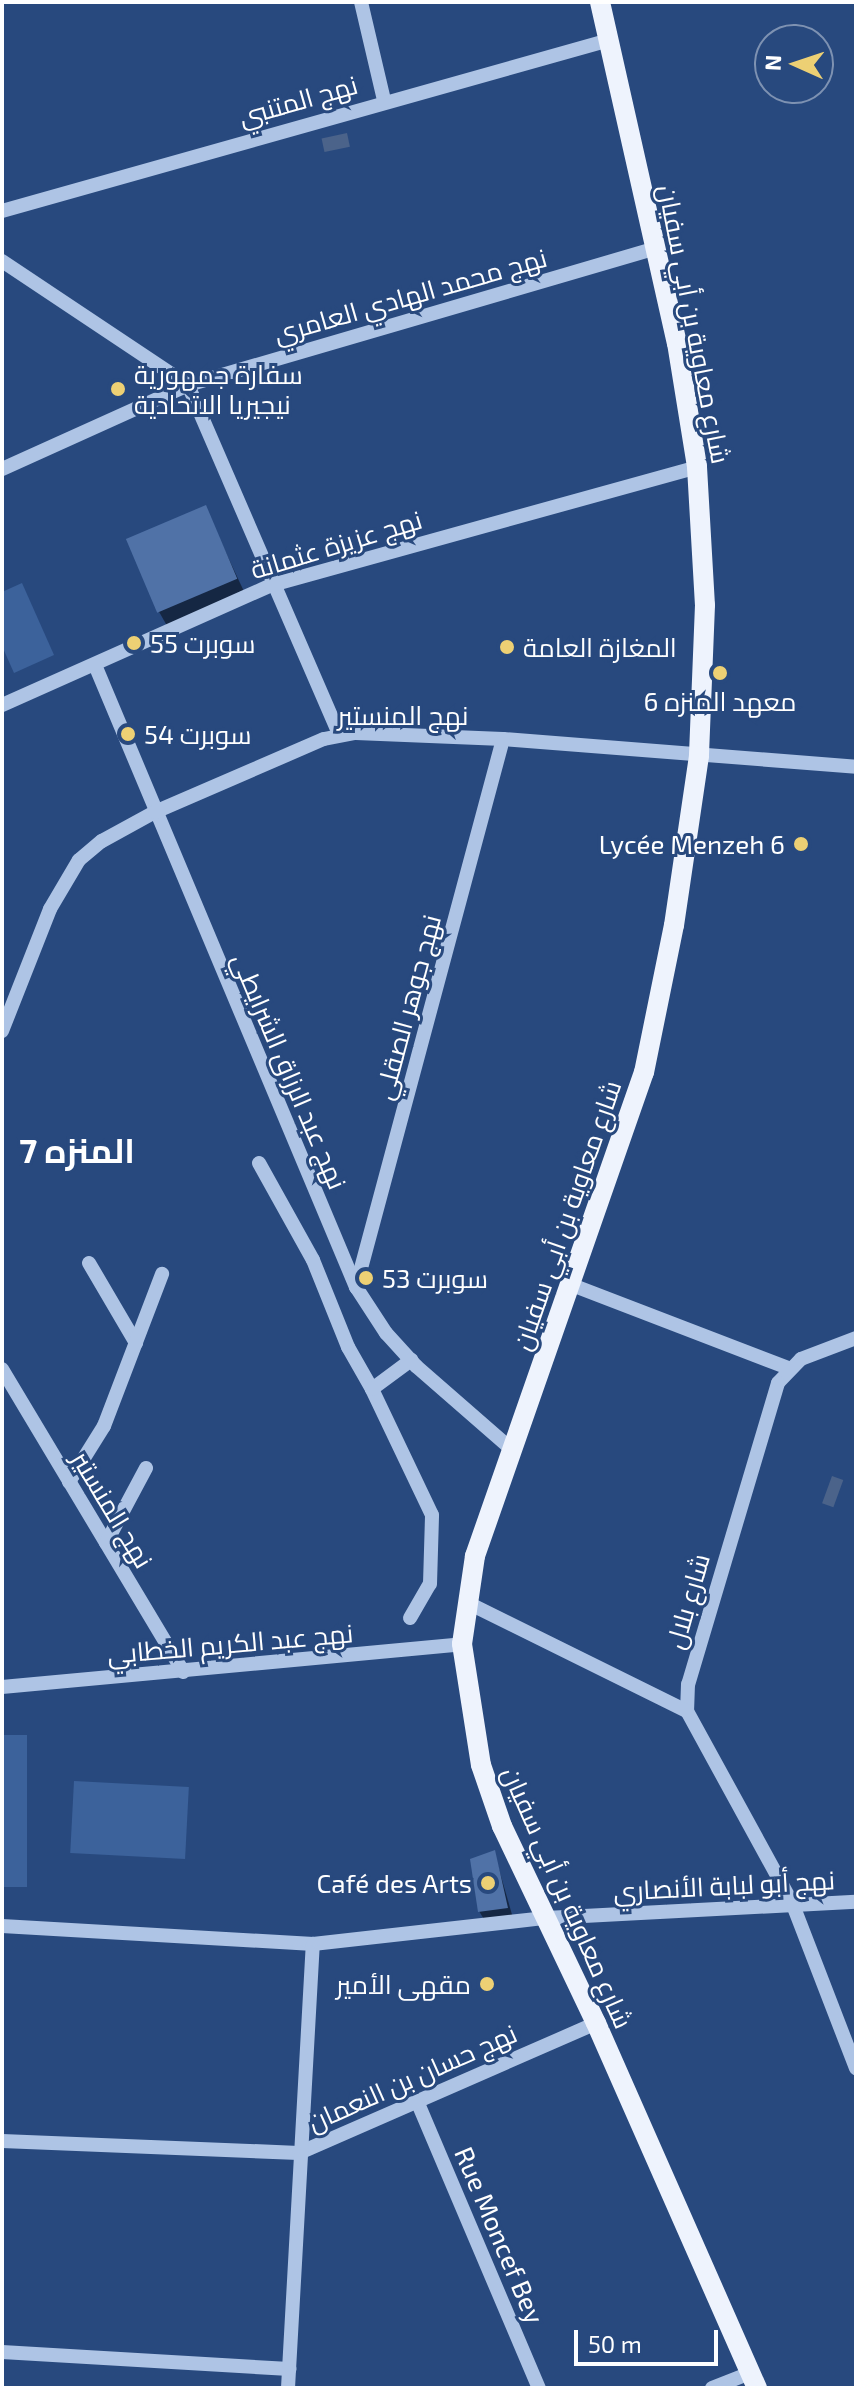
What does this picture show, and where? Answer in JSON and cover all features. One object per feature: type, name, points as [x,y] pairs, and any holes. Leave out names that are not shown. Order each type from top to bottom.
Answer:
[{"type":"main road","name":"شارع معاوية بن أبي سفيان","points":[[600,2],[657,248],[697,467],[705,605],[699,756],[674,925],[644,1072],[572,1285],[511,1449],[466,1602],[462,1644],[481,1765],[546,1918],[596,2023],[754,2380]]},
{"type":"street","points":[[361,2],[384,100]]},
{"type":"street","name":"نهج المتنبي","points":[[2,211],[384,100],[609,40]]},
{"type":"street","name":"نهج محمد الهادي العامري","points":[[2,469],[188,385],[657,248]]},
{"type":"street","points":[[5,272],[188,385],[339,734]]},
{"type":"street","name":"نهج عزيزة عثمانة","points":[[2,705],[272,585],[697,467]]},
{"type":"street","name":"نهج عبد الرزاق الشرايطي","points":[[95,665],[356,1287],[386,1333],[411,1360],[511,1449]]},
{"type":"street","name":"نهج المنستير","points":[[2,1031],[62,882],[102,841],[155,812],[339,734],[503,739],[856,767]]},
{"type":"street","name":"نهج جوهر الصقلي","points":[[356,1287],[503,739]]},
{"type":"street","points":[[259,1163],[313,1260],[348,1347],[372,1389],[432,1515],[430,1584],[410,1618]]},
{"type":"street","points":[[89,1263],[136,1343]]},
{"type":"street","points":[[69,1482],[104,1426],[162,1274]]},
{"type":"street","points":[[572,1285],[788,1368],[856,1338]]},
{"type":"street","points":[[372,1389],[411,1360]]},
{"type":"street","name":"شارع بلال","points":[[687,1711],[688,1684],[733,1529],[778,1383],[788,1368]]},
{"type":"street","name":"نهج المنستير","points":[[2,1369],[183,1672]]},
{"type":"street","points":[[106,1543],[146,1468]]},
{"type":"street","points":[[466,1602],[687,1711],[793,1905],[856,2068]]},
{"type":"street","name":"نهج عبد الكريم الخطابي","points":[[2,1687],[462,1644]]},
{"type":"street","name":"نهج أبو لبابة الأنصاري","points":[[2,1926],[313,1944],[546,1918],[856,1902]]},
{"type":"street","points":[[288,2388],[313,1944]]},
{"type":"street","name":"نهج حسان بن النعمان","points":[[2,2141],[299,2153],[596,2023]]},
{"type":"street","name":"Rue Moncef Bey","points":[[417,2101],[539,2388]]},
{"type":"street","points":[[2,2352],[289,2369]]},
{"type":"street","points":[[712,2388],[754,2380]]},
{"type":"shaded area","points":[[347,133],[350,147],[324,152],[322,138]]},
{"type":"shaded area","points":[[22,583],[54,655],[14,673],[2,646],[2,592]]},
{"type":"shaded area","points":[[832,1476],[843,1480],[833,1507],[822,1503]]},
{"type":"shaded area","points":[[2,1735],[27,1735],[27,1887],[2,1887]]},
{"type":"shaded area","points":[[74,1781],[189,1787],[185,1859],[70,1853]]},
{"type":"building","points":[[206,505],[237,579],[157,613],[126,539]]},
{"type":"building","name":"Café des Arts","points":[[495,1850],[508,1908],[478,1912],[470,1859]]},
{"type":"place","name":"سفارة جمهورية نيجيريا الاتحادية","points":[[118,389]]},
{"type":"place","name":"سوبرت 55","points":[[134,643]]},
{"type":"place","name":"المغازة العامة","points":[[507,647]]},
{"type":"place","name":"معهد المنزه 6","points":[[720,673]]},
{"type":"place","name":"سوبرت 54","points":[[128,734]]},
{"type":"place","name":"Lycée Menzeh 6","points":[[801,844]]},
{"type":"place","name":"سوبرت 53","points":[[366,1278]]},
{"type":"place","name":"Café des Arts","points":[[488,1883]]},
{"type":"place","name":"مقهى الأمير","points":[[487,1984]]},
{"type":"district","name":"المنزه 7","points":[[77,1150]]}]
